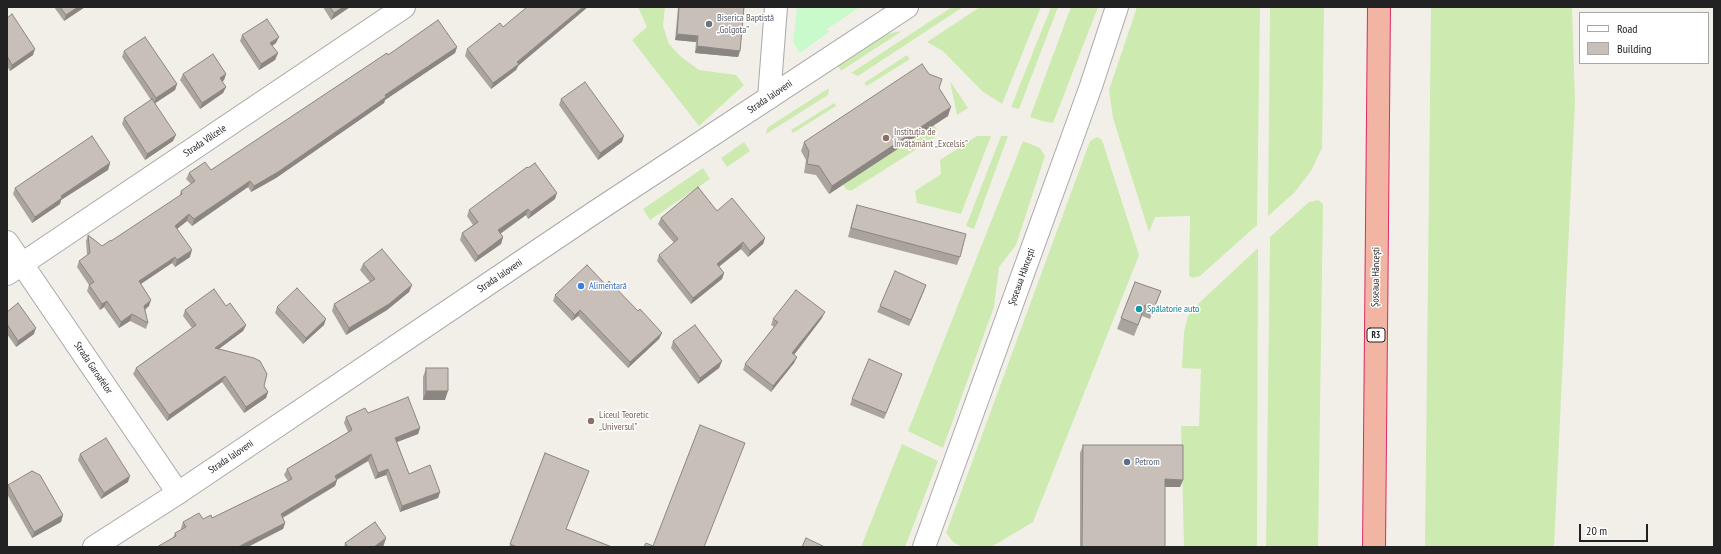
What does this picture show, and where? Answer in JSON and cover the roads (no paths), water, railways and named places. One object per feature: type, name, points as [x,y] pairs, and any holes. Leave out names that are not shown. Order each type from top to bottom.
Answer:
[{"type":"highway","name":"Șoseaua Hâncești","points":[[1374,547],[1379,7]]},
{"type":"street","name":"Strada Vâlcele","points":[[15,269],[404,7]]},
{"type":"street","points":[[768,98],[776,7]]},
{"type":"street","name":"Strada Ialoveni","points":[[94,547],[178,493],[768,98],[907,7]]},
{"type":"street","name":"Șoseaua Hâncești","points":[[924,547],[1091,86],[1117,7]]},
{"type":"street","name":"Strada Garoafelor","points":[[7,242],[15,269],[178,493]]},
{"type":"place","name":"Biserica Baptistă „Golgota”","points":[[709,24]]},
{"type":"place","name":"Instituția de Învățământ „Excelsis”","points":[[886,138]]},
{"type":"place","name":"Alimentară","points":[[581,286]]},
{"type":"place","name":"Spălatorie auto","points":[[1139,309]]},
{"type":"place","name":"Liceul Teoretic „Universul”","points":[[591,421]]},
{"type":"place","name":"Petrom","points":[[1127,462]]}]
